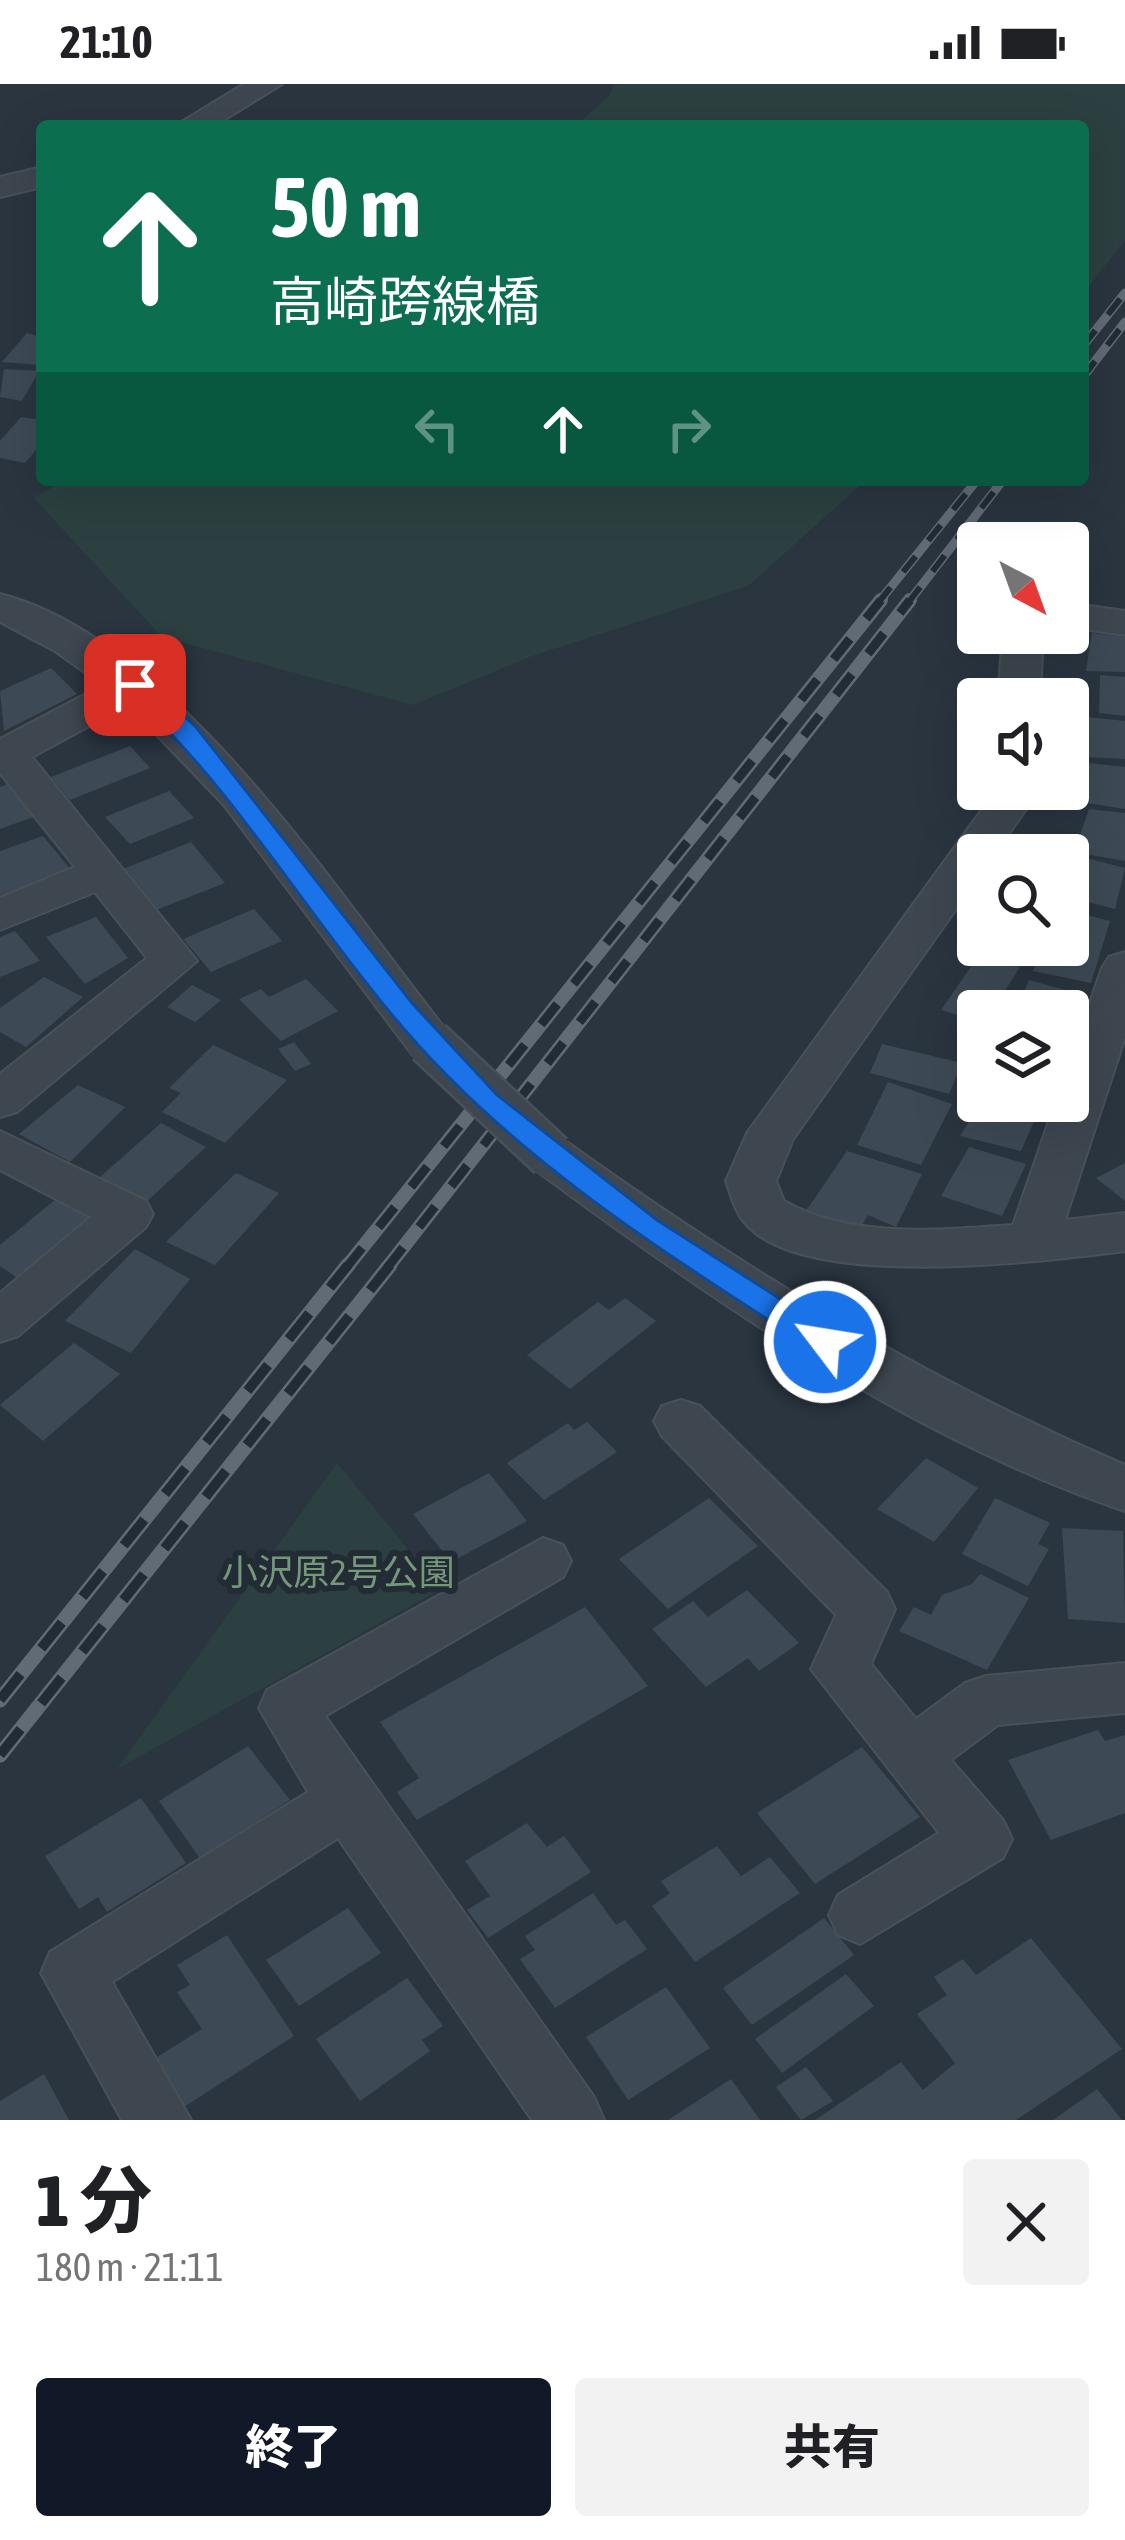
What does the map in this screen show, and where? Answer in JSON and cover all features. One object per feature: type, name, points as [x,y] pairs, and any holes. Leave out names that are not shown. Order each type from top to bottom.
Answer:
[{"type":"street","points":[[202,120],[268,84]]},
{"type":"street","points":[[0,187],[36,178]]},
{"type":"street","points":[[0,606],[102,659],[200,748],[428,1042],[550,1156],[726,1282],[858,1362],[950,1411],[1125,1489]]},
{"type":"street","points":[[1089,618],[1125,623]]},
{"type":"street","points":[[0,1100],[174,961],[3,755],[135,685]]},
{"type":"street","points":[[1004,810],[771,1133],[751,1180],[762,1212],[802,1236],[898,1246],[1032,1243],[1125,1232]]},
{"type":"street","points":[[0,915],[103,872]]},
{"type":"street","points":[[1032,1243],[1125,968]]},
{"type":"street","points":[[0,1149],[128,1214],[0,1322]]},
{"type":"street","points":[[681,1421],[866,1609],[840,1669],[982,1840],[860,1915]]},
{"type":"street","points":[[544,1561],[288,1708],[346,1800],[571,2120]]},
{"type":"street","points":[[911,1756],[986,1701],[1125,1688]]},
{"type":"street","points":[[158,2120],[72,1972],[346,1800]]},
{"type":"green space","points":[[613,84],[1125,84],[1125,240],[1089,286],[1089,120],[583,120],[610,95]]},
{"type":"green space","points":[[55,486],[859,486],[748,586],[532,656],[413,705],[162,637],[34,498]]},
{"type":"green space","name":"小沢原2号公園","points":[[337,1463],[441,1589],[117,1769]]},
{"type":"building","points":[[27,333],[36,335],[36,365],[2,362]]},
{"type":"building","points":[[4,369],[36,371],[22,401],[0,397]]},
{"type":"building","points":[[21,417],[36,419],[36,450],[25,463],[0,458],[0,441]]},
{"type":"building","points":[[1092,633],[1125,637],[1125,672],[1086,671]]},
{"type":"building","points":[[51,668],[77,694],[4,731],[0,691]]},
{"type":"building","points":[[1100,675],[1125,677],[1125,716],[1099,713]]},
{"type":"building","points":[[1089,717],[1125,721],[1125,759],[1089,757]]},
{"type":"building","points":[[130,746],[150,768],[70,800],[51,777]]},
{"type":"building","points":[[1089,763],[1125,767],[1125,809],[1089,803]]},
{"type":"building","points":[[13,782],[39,815],[0,829],[0,787]]},
{"type":"building","points":[[169,791],[194,818],[130,844],[105,817]]},
{"type":"building","points":[[1089,809],[1125,813],[1125,861],[1089,855],[1089,834],[1080,834]]},
{"type":"building","points":[[43,836],[71,870],[0,896],[0,851]]},
{"type":"building","points":[[191,842],[225,883],[156,910],[123,869]]},
{"type":"building","points":[[1089,859],[1125,868],[1115,909],[1089,902]]},
{"type":"building","points":[[254,909],[282,941],[211,972],[183,939]]},
{"type":"building","points":[[1089,916],[1110,921],[1091,983],[1033,971],[1036,966],[1089,966]]},
{"type":"building","points":[[96,917],[128,958],[85,984],[46,937]]},
{"type":"building","points":[[15,931],[40,961],[0,977],[0,937]]},
{"type":"building","points":[[971,966],[1020,967],[1005,990],[957,990],[957,1015],[941,1010]]},
{"type":"building","points":[[44,977],[83,997],[26,1047],[0,1032],[0,1008]]},
{"type":"building","points":[[306,979],[338,1011],[281,1041],[239,999],[261,989],[269,997]]},
{"type":"building","points":[[1029,980],[1065,990],[1025,990]]},
{"type":"building","points":[[192,985],[221,1000],[195,1022],[167,1007]]},
{"type":"building","points":[[294,1042],[311,1064],[295,1071],[278,1049]]},
{"type":"building","points":[[882,1044],[957,1062],[949,1094],[870,1073]]},
{"type":"building","points":[[213,1045],[287,1080],[225,1143],[162,1112],[181,1093],[169,1088]]},
{"type":"building","points":[[888,1082],[952,1104],[921,1165],[857,1145]]},
{"type":"building","points":[[78,1085],[125,1107],[70,1162],[19,1134]]},
{"type":"building","points":[[969,1122],[1034,1122],[1021,1151],[960,1136]]},
{"type":"building","points":[[161,1123],[206,1147],[144,1204],[99,1178]]},
{"type":"building","points":[[969,1147],[1026,1164],[1002,1216],[941,1196]]},
{"type":"building","points":[[847,1151],[922,1174],[896,1227],[868,1215],[860,1228],[806,1211]]},
{"type":"building","points":[[1125,1163],[1125,1201],[1096,1178]]},
{"type":"building","points":[[236,1173],[279,1193],[215,1265],[166,1242]]},
{"type":"building","points":[[56,1199],[91,1219],[19,1279],[0,1266],[0,1245]]},
{"type":"building","points":[[135,1249],[190,1279],[131,1353],[65,1321]]},
{"type":"building","points":[[625,1298],[656,1321],[570,1389],[527,1355],[598,1302],[609,1310]]},
{"type":"building","points":[[74,1343],[120,1374],[43,1441],[0,1405]]},
{"type":"building","points":[[587,1422],[617,1452],[544,1500],[507,1463],[568,1423],[574,1430]]},
{"type":"building","points":[[926,1458],[978,1488],[934,1542],[877,1509]]},
{"type":"building","points":[[489,1473],[527,1521],[451,1562],[413,1514]]},
{"type":"building","points":[[709,1498],[758,1546],[668,1609],[619,1559]]},
{"type":"building","points":[[995,1498],[1050,1523],[1038,1544],[1049,1549],[1028,1586],[962,1554]]},
{"type":"building","points":[[1062,1528],[1123,1531],[1125,1623],[1068,1619]]},
{"type":"building","points":[[980,1574],[1029,1598],[987,1670],[899,1631],[914,1607],[931,1615],[942,1595],[972,1584]]},
{"type":"building","points":[[747,1590],[799,1643],[759,1671],[748,1658],[706,1687],[652,1629],[693,1601],[708,1617]]},
{"type":"building","points":[[585,1607],[648,1686],[417,1820],[397,1792],[419,1778],[380,1722]]},
{"type":"building","points":[[1098,1730],[1105,1741],[1125,1735],[1125,1813],[1051,1840],[1008,1760]]},
{"type":"building","points":[[248,1746],[290,1800],[200,1858],[159,1801]]},
{"type":"building","points":[[862,1747],[920,1817],[815,1884],[757,1813]]},
{"type":"building","points":[[141,1798],[186,1863],[107,1912],[98,1897],[79,1909],[45,1856]]},
{"type":"building","points":[[527,1823],[547,1847],[564,1836],[591,1872],[488,1938],[467,1910],[490,1896],[465,1861]]},
{"type":"building","points":[[717,1846],[741,1876],[770,1857],[800,1893],[695,1962],[652,1906],[670,1893],[661,1881]]},
{"type":"building","points":[[593,1893],[616,1925],[625,1920],[647,1949],[555,2008],[520,1959],[535,1950],[525,1936]]},
{"type":"building","points":[[348,1908],[381,1953],[299,2006],[266,1960]]},
{"type":"building","points":[[824,1918],[854,1955],[752,2025],[723,1988]]},
{"type":"building","points":[[227,1935],[294,2036],[184,2107],[154,2059],[202,2029],[177,1992],[190,1985],[177,1965]]},
{"type":"building","points":[[1031,1938],[1122,2049],[1016,2120],[815,2120],[901,2062],[923,2090],[955,2063],[917,2014],[947,1995],[934,1977],[963,1959],[976,1975]]},
{"type":"building","points":[[846,1974],[874,2006],[782,2073],[755,2039]]},
{"type":"building","points":[[407,1978],[443,2026],[422,2040],[430,2051],[360,2101],[316,2039]]},
{"type":"building","points":[[666,1987],[710,2048],[628,2100],[586,2037]]},
{"type":"building","points":[[806,2067],[833,2101],[801,2120],[776,2087]]},
{"type":"building","points":[[44,2074],[69,2120],[0,2120],[0,2101]]},
{"type":"building","points":[[731,2079],[760,2120],[668,2120]]},
{"type":"building","points":[[1097,2089],[1122,2120],[1053,2120]]},
{"type":"railway","points":[[1089,338],[1125,293]]},
{"type":"railway","points":[[1089,369],[1125,322]]},
{"type":"railway","points":[[878,603],[972,486]]},
{"type":"railway","points":[[908,603],[998,486]]},
{"type":"railway","points":[[346,1268],[881,600]]},
{"type":"railway","points":[[387,1268],[910,600]]},
{"type":"railway","points":[[0,1700],[348,1265]]},
{"type":"railway","points":[[0,1755],[390,1265]]},
{"type":"route","points":[[135,685],[187,732],[402,1010],[487,1102],[647,1228],[825,1342]]}]
